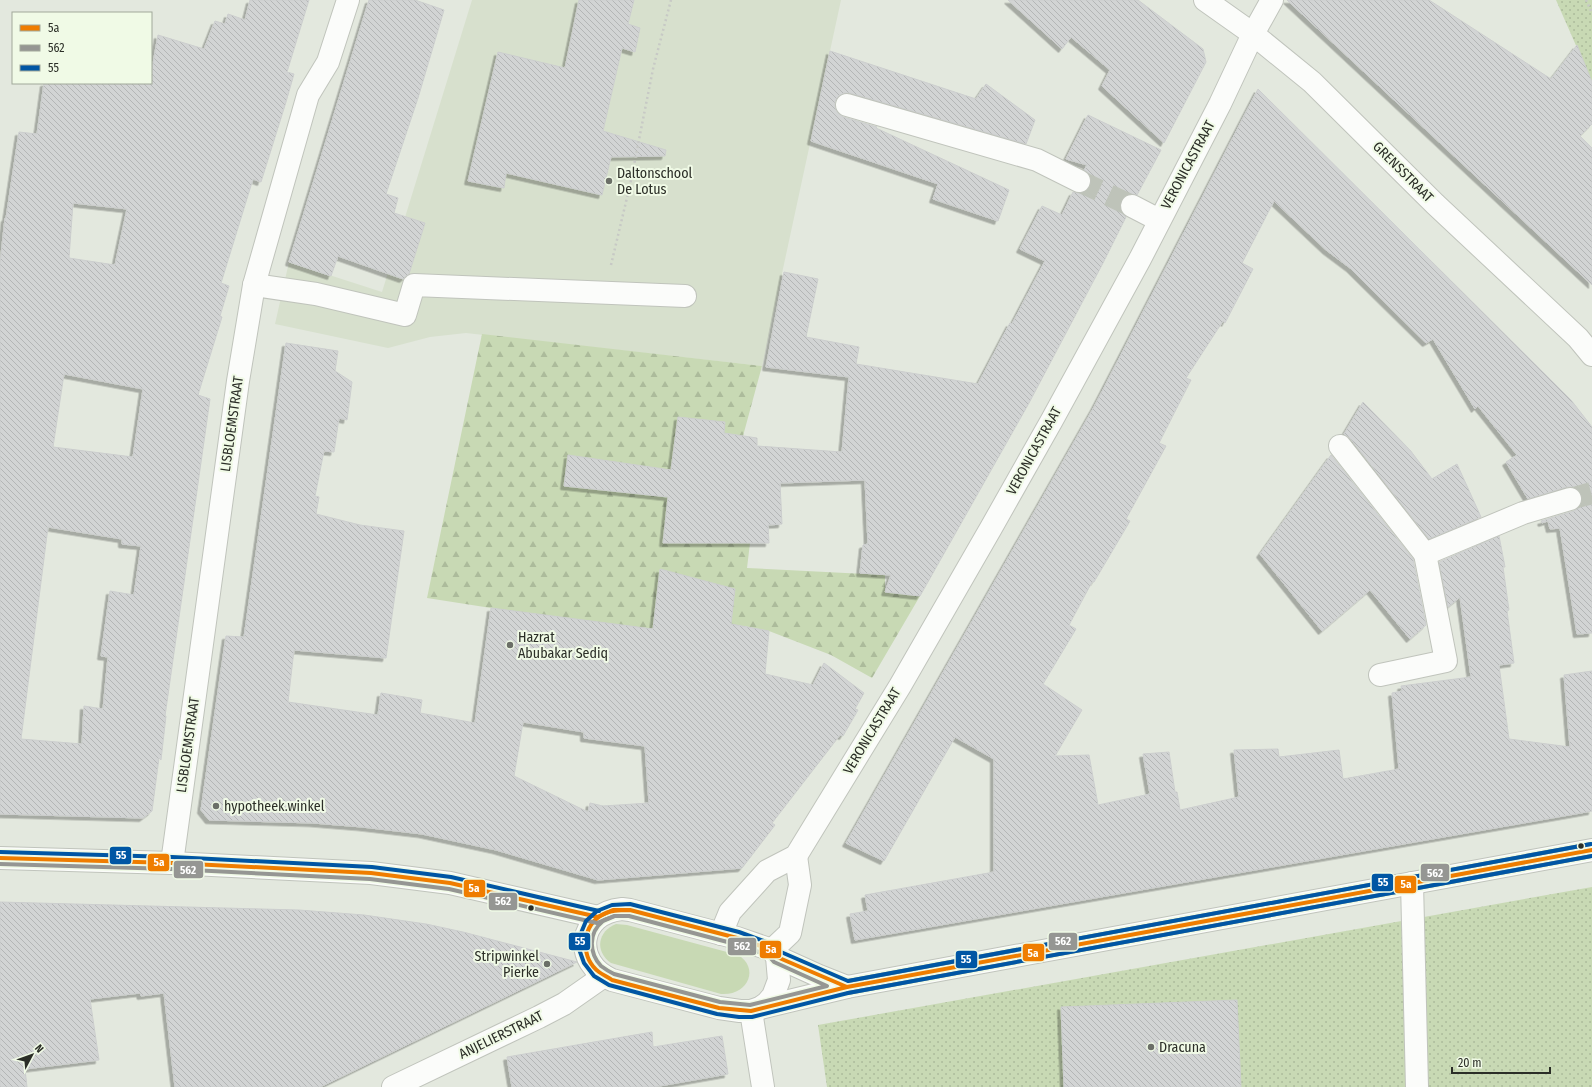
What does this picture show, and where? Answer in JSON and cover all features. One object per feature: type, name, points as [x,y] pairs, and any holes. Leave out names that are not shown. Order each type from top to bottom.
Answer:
[{"type":"street","name":"LISBLOEMSTRAAT","points":[[172,863],[238,381],[254,285],[308,95],[328,62],[348,0]]},
{"type":"street","name":"GRENSSTRAAT","points":[[1205,0],[1253,34],[1312,82],[1435,204],[1578,338],[1592,355]]},
{"type":"street","name":"VERONICASTRAAT","points":[[796,856],[900,686],[987,535],[1136,266],[1220,104],[1253,34],[1272,0]]},
{"type":"street","points":[[847,105],[1036,160],[1079,181]]},
{"type":"street","points":[[1132,206],[1159,220]]},
{"type":"street","points":[[254,285],[316,294],[406,315],[414,285],[685,296]]},
{"type":"street","points":[[1340,446],[1425,554],[1446,661],[1380,675]]},
{"type":"street","points":[[1425,554],[1523,513],[1570,499]]},
{"type":"street","points":[[847,987],[819,976],[775,954],[721,934],[630,910],[613,910],[598,917],[588,931],[585,948],[591,964],[596,971],[612,980],[719,1008],[756,1009],[847,987],[1592,850]]},
{"type":"street","points":[[721,934],[730,912],[767,871],[796,856],[800,885],[790,933],[775,954],[779,980],[777,989],[767,1003],[756,1009]]},
{"type":"street","points":[[0,858],[172,863],[371,873],[450,883],[598,917]]},
{"type":"street","points":[[1412,883],[1417,1087]]},
{"type":"street","name":"ANJELIERSTRAAT","points":[[393,1087],[564,1004],[604,976]]},
{"type":"street","points":[[756,1009],[763,1087]]},
{"type":"path","points":[[605,293],[630,185],[653,69],[671,0]]},
{"type":"path","points":[[1586,0],[1592,13]]},
{"type":"shaded area","name":"Daltonschool De Lotus","points":[[472,0],[841,0],[762,366],[466,333],[430,337],[388,348],[275,324],[289,262],[382,292]]},
{"type":"green space","points":[[1556,0],[1592,0],[1592,82]]},
{"type":"green space","points":[[482,334],[762,366],[743,436],[732,543],[750,543],[747,568],[885,575],[885,592],[920,596],[872,678],[831,655],[769,631],[744,626],[742,641],[491,608],[427,598]]},
{"type":"green space","points":[[1592,887],[1592,1087],[827,1087],[818,1025]]},
{"type":"green space","points":[[616,924],[627,925],[738,955],[745,960],[748,967],[748,980],[738,991],[721,994],[611,963],[602,953],[600,942],[605,931]]},
{"type":"building","points":[[250,0],[309,0],[287,72],[294,74],[286,102],[261,182],[253,179],[221,283],[229,286],[220,316],[222,317],[198,395],[210,399],[165,716],[161,760],[159,758],[152,811],[143,818],[0,814],[0,264],[5,218],[19,132],[37,134],[44,84],[152,84],[152,69],[158,35],[204,49],[215,21],[225,24],[228,14],[245,20]],"holes":[[[73,203],[127,209],[115,265],[69,258]],[[64,374],[143,389],[133,457],[53,447]],[[48,527],[122,539],[122,544],[141,546],[134,595],[110,591],[101,656],[108,657],[103,709],[84,706],[82,744],[21,739]]]},
{"type":"building","points":[[369,0],[415,0],[444,10],[418,98],[386,194],[398,198],[394,213],[425,223],[409,274],[403,279],[338,256],[331,276],[289,262]]},
{"type":"building","points":[[579,0],[634,0],[628,24],[640,28],[635,52],[622,48],[603,131],[666,150],[665,156],[611,157],[602,195],[506,173],[504,188],[468,181],[498,52],[565,68]]},
{"type":"building","points":[[1008,0],[1138,0],[1203,49],[1206,62],[1164,143],[1102,86],[1110,70],[1071,37],[1062,49]]},
{"type":"building","points":[[1287,0],[1429,0],[1551,79],[1577,45],[1592,82],[1592,124],[1580,136],[1592,148],[1592,285]]},
{"type":"building","points":[[830,51],[976,99],[986,84],[1035,120],[1026,144],[850,93],[844,93],[835,101],[835,108],[843,117],[877,127],[876,128],[1009,190],[998,221],[933,199],[938,184],[811,141]]},
{"type":"building","points":[[1258,89],[1571,400],[1592,427],[1592,633],[1577,634],[1560,528],[1550,529],[1548,521],[1542,523],[1541,521],[1574,511],[1579,508],[1582,502],[1582,495],[1579,490],[1573,487],[1566,487],[1528,499],[1506,462],[1517,455],[1478,406],[1475,409],[1433,339],[1426,343],[1350,268],[1326,250],[1274,201],[1242,263],[1253,269],[1225,323],[1223,321],[1186,378],[1191,380],[1159,443],[1166,446],[1126,519],[1130,521],[1094,582],[1092,582],[1069,625],[1076,629],[1043,684],[1082,710],[1055,756],[1089,755],[1098,805],[1150,794],[1143,754],[1169,752],[1175,792],[1177,792],[1180,810],[1239,797],[1234,750],[1278,749],[1279,757],[1339,750],[1343,779],[1399,769],[1392,693],[1402,691],[1401,686],[1471,677],[1460,597],[1448,607],[1439,562],[1499,536],[1505,567],[1503,567],[1509,610],[1507,611],[1514,663],[1499,665],[1509,739],[1570,747],[1564,675],[1592,671],[1592,811],[855,940],[850,914],[868,911],[865,895],[994,872],[994,759],[955,737],[884,861],[846,843],[1094,407]]},
{"type":"building","points":[[1088,115],[1161,150],[1137,195],[1126,195],[1121,200],[1121,212],[1126,217],[1103,263],[1029,403],[920,596],[885,592],[891,575],[860,573],[863,545],[868,544],[865,480],[780,483],[782,524],[768,525],[769,543],[663,543],[668,497],[564,486],[568,455],[671,470],[678,417],[725,422],[724,433],[757,438],[757,446],[842,452],[849,377],[766,367],[784,272],[818,279],[806,337],[859,347],[856,364],[978,384],[1045,261],[1020,249],[1042,206],[1062,215],[1073,192],[1086,192],[1090,186],[1090,174],[1084,170],[1087,165],[1066,159]]},
{"type":"building","points":[[286,343],[338,351],[335,371],[352,382],[347,420],[339,418],[334,452],[324,451],[315,496],[319,497],[316,514],[360,525],[404,531],[386,658],[294,650],[288,702],[378,715],[381,693],[422,700],[420,713],[475,723],[491,608],[653,629],[660,569],[735,589],[731,624],[769,631],[765,674],[813,685],[824,663],[864,693],[855,709],[858,710],[843,736],[840,735],[772,823],[775,825],[742,868],[598,880],[496,850],[422,834],[313,823],[209,820],[201,810],[226,636],[244,637]],"holes":[[[523,722],[584,732],[584,738],[645,746],[649,803],[603,806],[590,803],[588,812],[514,776]]]},
{"type":"building","points":[[1363,402],[1410,450],[1432,479],[1457,464],[1481,517],[1429,539],[1350,438],[1344,434]]},
{"type":"building","points":[[1331,455],[1413,559],[1426,625],[1410,639],[1370,590],[1322,631],[1260,554]]},
{"type":"building","points":[[0,902],[299,910],[364,915],[426,924],[463,932],[577,962],[320,1087],[175,1087],[164,993],[141,996],[140,993],[90,999],[99,1060],[25,1069],[27,1087],[0,1087]]},
{"type":"building","name":"Dracuna","points":[[1237,1000],[1241,1087],[1064,1087],[1061,1007]]},
{"type":"building","points":[[652,1032],[653,1047],[722,1036],[728,1074],[654,1087],[512,1087],[507,1057]]},
{"type":"tunnel","points":[[1079,181],[1132,206]]},
{"type":"tunnel","points":[[1570,499],[1592,493]]},
{"type":"transit line","name":"562","points":[[848,981],[1591,844]]},
{"type":"transit line","name":"55","points":[[1591,844],[848,981],[781,952],[775,945],[739,932],[630,904],[612,905],[597,911],[586,921],[581,933],[579,949],[584,963],[594,976],[609,985],[717,1014],[752,1017],[848,993],[1592,856]]},
{"type":"transit line","name":"5a","points":[[847,987],[1592,850]]},
{"type":"transit line","name":"55","points":[[0,852],[172,857],[372,867],[451,877],[599,911]]},
{"type":"transit line","name":"562","points":[[848,993],[1592,856]]},
{"type":"transit line","name":"5a","points":[[0,858],[172,863],[371,873],[450,883],[598,917],[613,910],[628,910]]},
{"type":"transit line","name":"562","points":[[0,864],[172,869],[370,879],[449,889],[597,923],[614,916],[628,916]]},
{"type":"transit line","name":"5a","points":[[630,910],[737,938],[772,950],[777,957],[847,987],[751,1011],[719,1008],[612,980],[599,972],[589,959],[586,952],[589,928],[603,914],[611,911],[630,910]]},
{"type":"transit line","name":"562","points":[[615,916],[629,916],[735,944],[768,955],[774,962],[827,986],[750,1005],[720,1002],[614,974],[601,966],[597,961],[592,949],[592,943],[598,926],[603,921],[615,916]]},
{"type":"place","name":"Daltonschool De Lotus","points":[[609,181]]},
{"type":"place","name":"Hazrat Abubakar Sediq","points":[[510,645]]},
{"type":"place","name":"hypotheek.winkel","points":[[216,806]]},
{"type":"place","name":"Stripwinkel Pierke","points":[[547,964]]},
{"type":"place","name":"Dracuna","points":[[1151,1047]]}]
